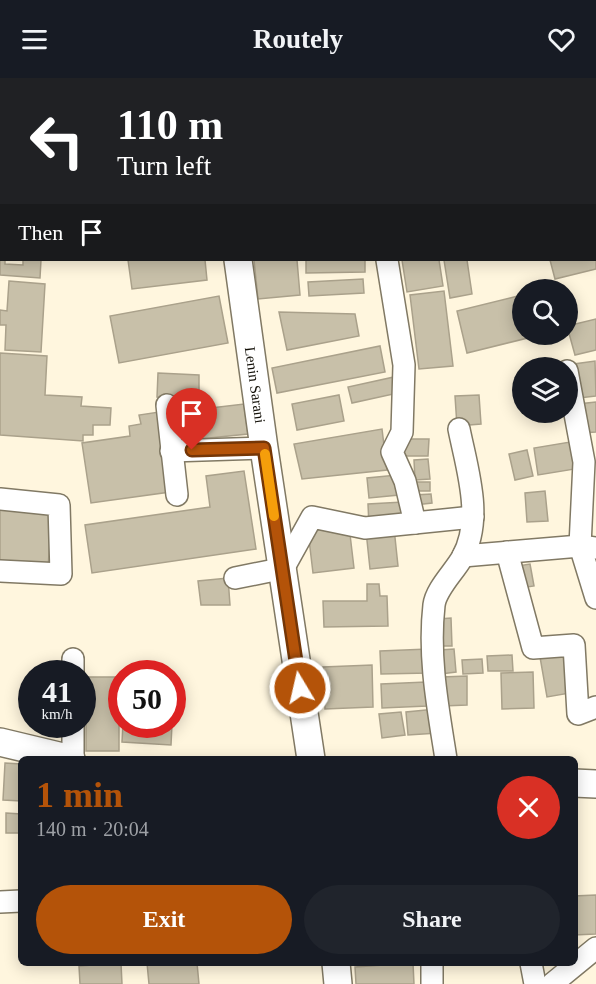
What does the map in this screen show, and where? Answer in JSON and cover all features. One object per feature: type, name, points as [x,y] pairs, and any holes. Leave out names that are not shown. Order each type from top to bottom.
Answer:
[{"type":"main road","name":"Lenin Sarani","points":[[238,261],[311,756]]},
{"type":"main road","points":[[0,742],[59,756]]},
{"type":"main road","points":[[578,783],[596,784]]},
{"type":"main road","points":[[336,966],[338,984]]},
{"type":"street","points":[[387,261],[404,365],[402,432],[392,452],[405,481],[416,523]]},
{"type":"street","points":[[167,405],[177,495]]},
{"type":"street","points":[[577,423],[584,462],[588,547],[596,598]]},
{"type":"street","points":[[446,756],[435,693],[432,652],[434,602],[463,556],[474,517],[459,429]]},
{"type":"street","points":[[171,451],[264,448]]},
{"type":"street","points":[[0,499],[59,505],[61,574],[0,571]]},
{"type":"street","points":[[235,578],[282,571],[312,517],[365,528],[405,526],[474,517]]},
{"type":"street","points":[[463,556],[588,547]]},
{"type":"street","points":[[507,552],[533,648],[574,645],[578,714],[596,707]]},
{"type":"street","points":[[72,756],[73,738]]},
{"type":"street","points":[[0,902],[18,901]]},
{"type":"street","points":[[578,963],[596,948]]},
{"type":"street","points":[[432,966],[432,984]]},
{"type":"street","points":[[532,966],[535,984]]},
{"type":"street","points":[[552,984],[574,966]]},
{"type":"building","points":[[0,261],[5,261],[5,264],[23,265],[23,261],[41,261],[40,278],[0,275]]},
{"type":"building","points":[[128,261],[205,261],[207,280],[132,289]]},
{"type":"building","points":[[254,261],[297,261],[300,295],[258,299]]},
{"type":"building","points":[[306,261],[365,261],[365,272],[306,273]]},
{"type":"building","points":[[402,261],[439,261],[443,286],[407,292]]},
{"type":"building","points":[[444,261],[467,261],[472,294],[450,298]]},
{"type":"building","points":[[550,261],[596,261],[596,269],[555,279]]},
{"type":"building","points":[[363,279],[364,293],[309,296],[308,282]]},
{"type":"building","points":[[9,281],[45,284],[41,352],[5,350],[6,325],[0,325],[0,310],[7,311]]},
{"type":"building","points":[[444,291],[453,366],[419,369],[410,295]]},
{"type":"building","points":[[219,296],[228,343],[119,363],[110,316]]},
{"type":"building","points":[[512,297],[512,342],[467,353],[457,311]]},
{"type":"building","points":[[279,312],[355,314],[359,336],[287,350]]},
{"type":"building","points":[[596,319],[596,350],[575,355],[572,345],[578,345],[578,323]]},
{"type":"building","points":[[380,346],[385,372],[277,393],[272,368]]},
{"type":"building","points":[[0,353],[47,356],[45,395],[82,397],[81,406],[111,408],[110,425],[93,425],[93,435],[83,435],[83,441],[0,435]]},
{"type":"building","points":[[595,361],[596,396],[579,398],[578,363]]},
{"type":"building","points":[[158,373],[199,375],[199,399],[157,397]]},
{"type":"building","points":[[394,377],[398,393],[352,403],[348,387]]},
{"type":"building","points":[[339,395],[344,421],[297,430],[292,404]]},
{"type":"building","points":[[479,395],[481,424],[457,426],[455,396]]},
{"type":"building","points":[[596,402],[596,432],[582,433],[578,404]]},
{"type":"building","points":[[244,404],[248,434],[180,441],[177,412]]},
{"type":"building","points":[[159,412],[170,492],[91,503],[82,443],[130,436],[129,426],[141,424],[139,415]]},
{"type":"building","points":[[382,429],[387,470],[302,479],[294,444]]},
{"type":"building","points":[[402,439],[429,439],[428,456],[402,456]]},
{"type":"building","points":[[576,441],[581,468],[538,475],[534,448]]},
{"type":"building","points":[[527,450],[533,476],[515,480],[509,454]]},
{"type":"building","points":[[428,459],[430,479],[415,480],[414,460]]},
{"type":"building","points":[[244,471],[256,549],[92,573],[85,525],[210,507],[206,476]]},
{"type":"building","points":[[397,475],[399,495],[369,498],[367,478]]},
{"type":"building","points":[[413,482],[430,482],[430,491],[414,491]]},
{"type":"building","points":[[545,491],[548,521],[527,522],[525,493]]},
{"type":"building","points":[[431,494],[432,503],[415,505],[414,495]]},
{"type":"building","points":[[403,502],[404,524],[369,526],[368,504]]},
{"type":"building","points":[[0,505],[52,508],[48,568],[0,565]]},
{"type":"building","points":[[349,526],[354,568],[313,573],[308,531]]},
{"type":"building","points":[[394,528],[398,566],[370,569],[366,531]]},
{"type":"building","points":[[530,564],[534,586],[521,588],[517,566]]},
{"type":"building","points":[[228,578],[230,605],[201,605],[198,581]]},
{"type":"building","points":[[367,584],[379,584],[380,596],[387,596],[388,626],[324,627],[323,601],[367,601]]},
{"type":"building","points":[[451,618],[452,646],[439,646],[438,619]]},
{"type":"building","points":[[428,649],[429,673],[381,674],[380,651]]},
{"type":"building","points":[[454,649],[456,672],[441,674],[439,650]]},
{"type":"building","points":[[563,653],[570,693],[547,697],[540,657]]},
{"type":"building","points":[[512,655],[513,671],[488,671],[487,656]]},
{"type":"building","points":[[482,659],[483,673],[463,674],[462,660]]},
{"type":"building","points":[[372,665],[373,707],[325,709],[323,667]]},
{"type":"building","points":[[533,672],[534,708],[502,709],[501,673]]},
{"type":"building","points":[[467,676],[467,705],[443,706],[442,677]]},
{"type":"building","points":[[96,677],[108,677],[108,738],[119,738],[119,751],[86,751],[86,738],[96,738]]},
{"type":"building","points":[[426,682],[427,706],[382,708],[381,684]]},
{"type":"building","points":[[436,709],[438,733],[408,735],[406,712]]},
{"type":"building","points":[[401,712],[405,735],[382,738],[379,714]]},
{"type":"building","points":[[122,738],[171,738],[171,745],[122,742]]},
{"type":"building","points":[[5,763],[18,764],[18,801],[3,800]]},
{"type":"building","points":[[6,813],[18,814],[18,833],[6,833]]},
{"type":"building","points":[[596,895],[596,934],[578,935],[578,896]]},
{"type":"building","points":[[79,966],[121,966],[122,984],[80,984]]},
{"type":"building","points":[[147,966],[197,966],[199,984],[149,984]]},
{"type":"building","points":[[413,966],[414,984],[356,984],[355,967]]},
{"type":"slow traffic","points":[[265,454],[274,516]]},
{"type":"route","points":[[192,450],[264,448],[300,688]]}]
